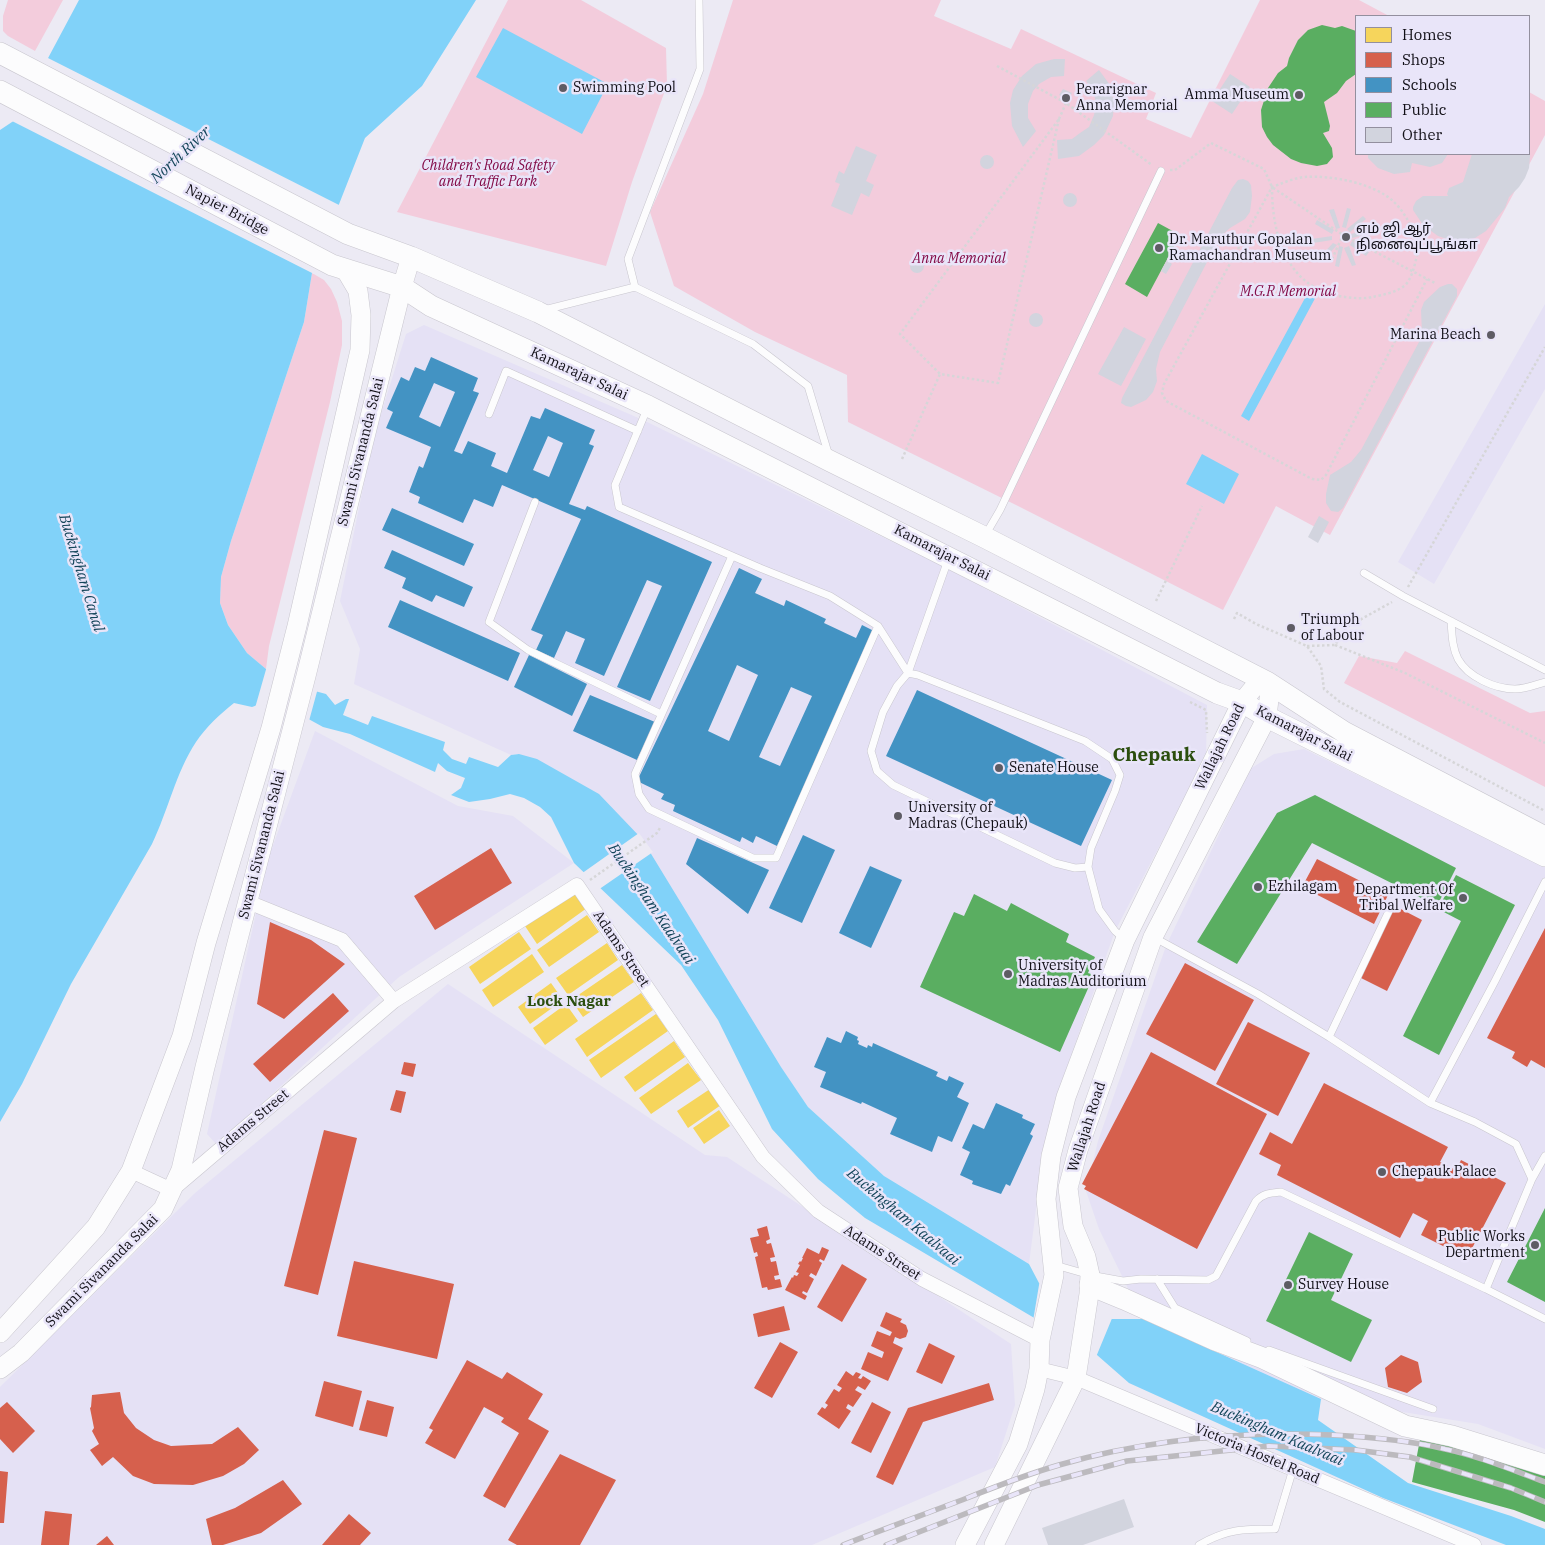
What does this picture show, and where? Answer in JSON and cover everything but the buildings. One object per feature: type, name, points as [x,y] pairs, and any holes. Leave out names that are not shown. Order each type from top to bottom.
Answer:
[{"type":"main road","name":"Kamarajar Salai","points":[[0,53],[348,234],[411,257],[538,312],[830,461],[984,537],[1267,682],[1344,732],[1545,837]]},
{"type":"main road","name":"Napier Bridge","points":[[8,96],[338,267]]},
{"type":"main road","name":"Kamarajar Salai","points":[[338,267],[402,287],[431,306],[648,406],[1217,693],[1242,702],[1267,717],[1545,856]]},
{"type":"main road","points":[[1090,1285],[1215,1340],[1263,1358],[1405,1426],[1452,1436],[1545,1465]]},
{"type":"street","name":"Swami Sivananda Salai","points":[[0,1369],[21,1353],[163,1209],[181,1170],[205,1067],[306,676],[411,257]]},
{"type":"street","name":"Swami Sivananda Salai","points":[[0,1333],[96,1226],[132,1170],[182,1036],[206,943],[271,728],[360,350],[361,315],[358,291],[338,267]]},
{"type":"street","name":"Wallajah Road","points":[[1040,1340],[1054,1270],[1046,1199],[1051,1156],[1066,1097],[1126,940],[1242,702],[1256,685],[1267,682],[1270,690],[1267,717],[1153,937],[1078,1150],[1068,1188],[1073,1226],[1086,1257],[1090,1285]]},
{"type":"street","name":"Adams Street","points":[[172,1190],[394,1000],[577,885],[762,1157],[818,1211],[842,1227],[922,1279],[1040,1340]]},
{"type":"street","points":[[248,902],[342,940],[394,1000]]},
{"type":"street","points":[[132,1170],[172,1190]]},
{"type":"street","points":[[994,1545],[1076,1378],[1090,1285]]},
{"type":"street","points":[[965,1545],[1018,1444],[1035,1389],[1039,1369],[1040,1340]]},
{"type":"street","name":"Victoria Hostel Road","points":[[1039,1369],[1076,1378],[1474,1545]]},
{"type":"lane","points":[[634,287],[628,259],[700,69],[699,0]]},
{"type":"lane","points":[[984,537],[1000,510],[1161,171]]},
{"type":"lane","points":[[538,312],[634,287],[753,344],[808,386],[830,461]]},
{"type":"lane","points":[[489,414],[506,371],[638,431]]},
{"type":"lane","points":[[648,406],[615,485],[619,507],[830,596],[878,626],[908,673],[918,675],[1085,742],[1112,759],[1120,775],[1115,792],[1091,848],[1088,867],[1098,909],[1115,931],[1126,940]]},
{"type":"lane","points":[[535,502],[489,622],[528,650],[661,714]]},
{"type":"lane","points":[[732,556],[634,774],[639,794],[649,808],[753,858],[776,858],[878,626]]},
{"type":"lane","points":[[950,557],[944,567],[908,673],[897,686],[880,720],[871,751],[877,771],[893,785],[1055,863],[1075,868],[1088,867]]},
{"type":"lane","points":[[1364,572],[1403,596],[1545,670]]},
{"type":"lane","points":[[1451,621],[1452,642],[1458,658],[1466,670],[1496,686],[1514,689],[1531,687],[1545,682]]},
{"type":"lane","points":[[1430,1103],[1544,887]]},
{"type":"lane","points":[[1329,1037],[1389,912]]},
{"type":"lane","points":[[1153,937],[1258,994],[1329,1037],[1430,1103],[1475,1122],[1516,1144],[1532,1179]]},
{"type":"lane","points":[[1486,1289],[1532,1179],[1545,1156]]},
{"type":"lane","points":[[1054,1270],[1090,1285],[1157,1279],[1208,1280],[1216,1276],[1256,1200],[1268,1193],[1281,1192],[1545,1319]]},
{"type":"lane","points":[[1157,1279],[1175,1308],[1256,1345]]},
{"type":"lane","points":[[1265,1349],[1433,1409]]},
{"type":"lane","points":[[1199,1545],[1217,1535],[1244,1529],[1275,1529],[1293,1469]]},
{"type":"path","points":[[997,66],[1066,103],[1161,171],[1175,170],[1211,143],[1264,169],[1272,187],[1272,212],[1284,254],[1304,281],[1332,295],[1365,298],[1386,295],[1406,285],[1412,272],[1420,243],[1406,216],[1392,200],[1373,189],[1334,177],[1304,177],[1272,187],[1164,384],[1162,393],[1166,400],[1312,480],[1321,480],[1330,466],[1427,279]]},
{"type":"path","points":[[1059,119],[900,334],[940,374],[998,383],[1059,119],[1066,103]]},
{"type":"path","points":[[1272,187],[1343,235],[1436,283]]},
{"type":"path","points":[[1332,259],[1343,235]]},
{"type":"path","points":[[1335,645],[1347,627],[1403,596],[1545,348]]},
{"type":"path","points":[[902,460],[940,374]]},
{"type":"path","points":[[1156,601],[1202,506]]},
{"type":"path","points":[[1234,619],[1237,613],[1256,624],[1307,646],[1335,645],[1405,673],[1545,743]]},
{"type":"path","points":[[1307,646],[1321,666],[1324,690],[1340,702],[1545,812]]},
{"type":"path","points":[[1190,702],[1206,710],[1208,741]]},
{"type":"path","points":[[585,883],[653,836]]},
{"type":"shaded area","points":[[1545,304],[1545,389],[1434,584],[1398,562]]},
{"type":"shaded area","name":"University of Madras (Chepauk)","points":[[424,325],[643,420],[944,567],[1207,705],[1206,757],[1115,931],[1061,1084],[1044,1147],[1029,1264],[884,1176],[808,1107],[781,1068],[519,754],[511,755],[354,684],[360,649],[340,601],[373,439],[406,334]]},
{"type":"shaded area","points":[[315,731],[458,806],[513,816],[574,863],[399,977],[217,1145],[207,1134],[268,859]]},
{"type":"shaded area","points":[[1304,749],[1545,866],[1545,1449],[1478,1424],[1321,1399],[1143,1319],[1099,1229],[1086,1191],[1098,1141],[1166,946],[1250,769],[1274,754]]},
{"type":"shaded area","points":[[448,984],[705,1155],[727,1157],[1011,1344],[1015,1405],[995,1467],[812,1545],[0,1545],[0,1387],[195,1193]]},
{"type":"green space","points":[[8,0],[63,0],[35,51],[8,36],[3,31],[3,16]]},
{"type":"green space","name":"Children's Road Safety and Traffic Park","points":[[508,0],[581,0],[666,48],[667,85],[632,182],[606,266],[397,212]]},
{"type":"green space","points":[[733,0],[941,0],[934,16],[1011,49],[1021,29],[1156,93],[1146,119],[1191,138],[1260,0],[1359,0],[1387,15],[1355,15],[1355,155],[1530,155],[1530,93],[1545,101],[1545,135],[1330,535],[1276,506],[1223,610],[848,422],[847,375],[755,332],[674,286],[650,212],[703,94]]},
{"type":"green space","points":[[312,273],[324,280],[337,302],[342,321],[342,345],[330,402],[269,646],[266,669],[247,653],[228,625],[220,603],[221,577],[231,541],[304,322]]},
{"type":"green space","points":[[1405,651],[1530,713],[1545,711],[1545,787],[1344,683],[1359,656],[1397,663]]},
{"type":"water","points":[[79,0],[476,0],[422,86],[365,138],[312,273],[304,322],[231,541],[221,577],[220,603],[228,625],[247,653],[266,669],[300,687],[326,694],[335,705],[349,699],[343,715],[368,725],[372,716],[445,742],[443,750],[452,759],[466,764],[469,757],[498,767],[511,755],[519,754],[537,759],[599,794],[642,839],[781,1067],[808,1107],[884,1176],[1029,1264],[1039,1283],[1112,1319],[1143,1319],[1321,1399],[1318,1420],[1408,1483],[1511,1516],[1545,1529],[1545,1545],[1506,1545],[1383,1498],[1129,1383],[1097,1355],[865,1218],[818,1179],[772,1129],[718,1020],[681,965],[574,863],[551,817],[540,807],[524,798],[510,794],[469,802],[451,795],[461,788],[465,778],[447,771],[438,763],[435,772],[350,734],[323,727],[294,711],[263,703],[252,707],[234,703],[200,736],[183,766],[152,844],[71,984],[22,1084],[0,1122],[0,130],[15,120]]},
{"type":"water","points":[[503,28],[608,84],[582,134],[476,77]]},
{"type":"water","points":[[1311,287],[1319,291],[1249,421],[1241,416]]},
{"type":"water","points":[[1202,454],[1239,474],[1224,504],[1186,484]]},
{"type":"pier","points":[[46,57],[341,206],[314,274],[10,120]]},
{"type":"pier","points":[[267,666],[291,681],[318,688],[309,721],[285,710],[263,705],[255,708]]},
{"type":"pier","points":[[639,833],[653,852],[598,890],[581,874]]},
{"type":"pier","points":[[1040,1279],[1113,1316],[1096,1357],[1033,1321]]},
{"type":"railway","points":[[843,1545],[1047,1469],[1127,1449],[1195,1439],[1263,1434],[1389,1439],[1417,1443],[1470,1455],[1545,1482]]},
{"type":"railway","points":[[886,1545],[1038,1485],[1127,1461],[1269,1446],[1356,1450],[1410,1457],[1511,1488],[1545,1502]]},
{"type":"place","name":"Swimming Pool","points":[[563,88]]},
{"type":"place","name":"Amma Museum","points":[[1299,95]]},
{"type":"place","name":"Perarignar Anna Memorial","points":[[1066,98]]},
{"type":"place","name":"எம் ஜி ஆர் நினைவுப்பூங்கா","points":[[1346,237]]},
{"type":"place","name":"Dr. Maruthur Gopalan Ramachandran Museum","points":[[1159,248]]},
{"type":"place","name":"Marina Beach","points":[[1491,335]]},
{"type":"place","name":"Triumph of Labour","points":[[1291,628]]},
{"type":"place","name":"Senate House","points":[[999,768]]},
{"type":"place","name":"University of Madras (Chepauk)","points":[[898,816]]},
{"type":"place","name":"Ezhilagam","points":[[1258,887]]},
{"type":"place","name":"Department Of Tribal Welfare","points":[[1463,898]]},
{"type":"place","name":"University of Madras Auditorium","points":[[1008,974]]},
{"type":"place","name":"Chepauk Palace","points":[[1382,1172]]},
{"type":"place","name":"Public Works Department","points":[[1535,1245]]},
{"type":"place","name":"Survey House","points":[[1288,1285]]},
{"type":"district","name":"Chepauk","points":[[1154,756]]},
{"type":"district","name":"Lock Nagar","points":[[569,1002]]},
{"type":"water label","name":"North River","points":[[181,155]]},
{"type":"water label","name":"Buckingham Canal","points":[[81,573]]},
{"type":"water label","name":"Buckingham Kaalvaai","points":[[651,904]]},
{"type":"water label","name":"Buckingham Kaalvaai","points":[[903,1217]]},
{"type":"water label","name":"Buckingham Kaalvaai","points":[[1277,1434]]},
{"type":"park label","name":"Anna Memorial","points":[[959,259]]},
{"type":"park label","name":"M.G.R Memorial","points":[[1288,292]]}]
